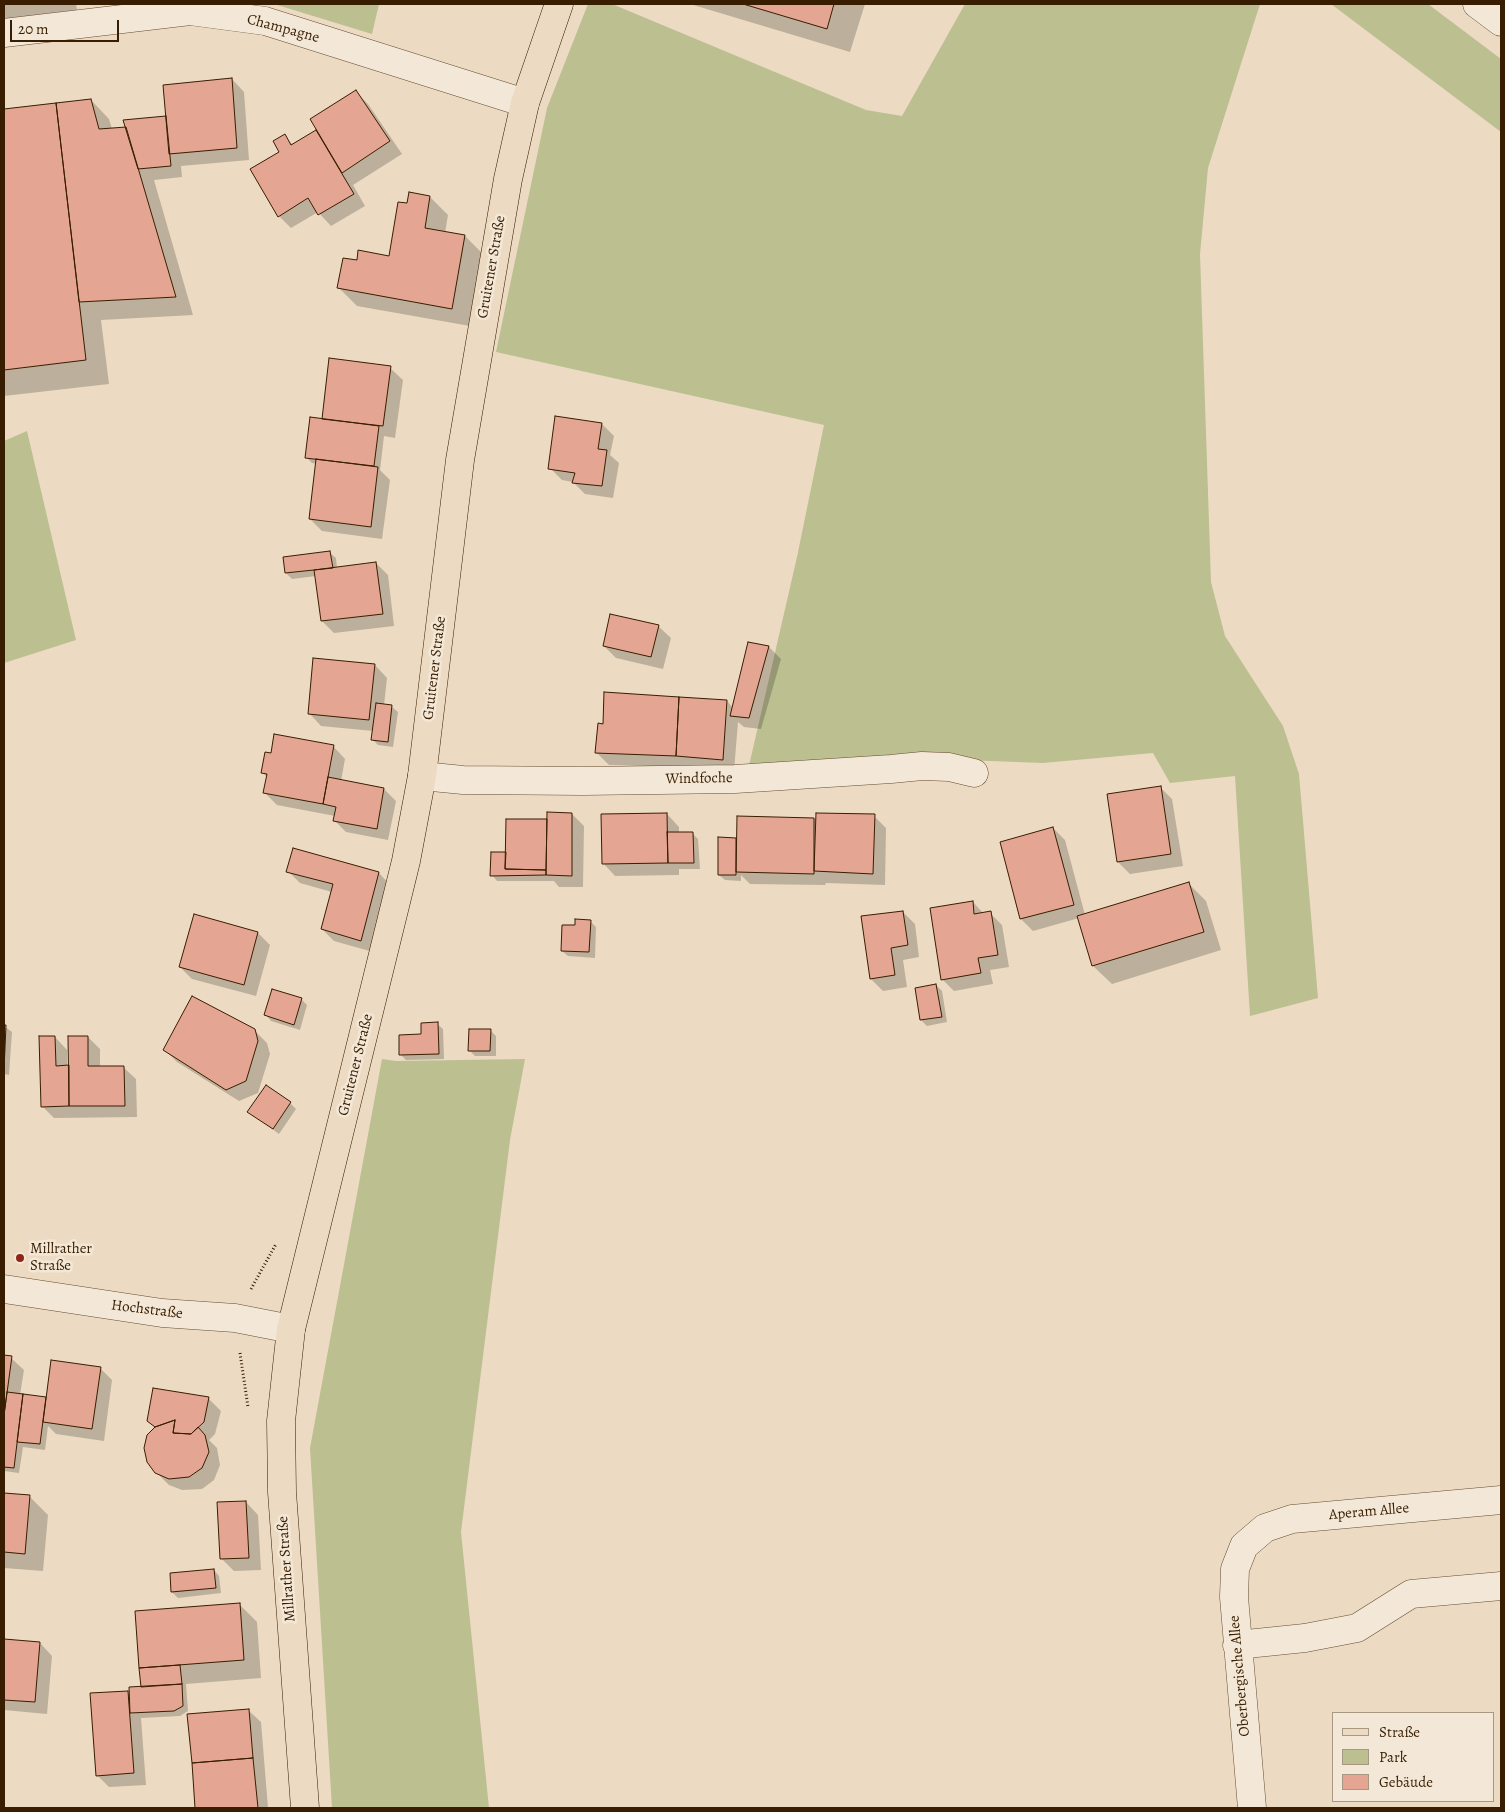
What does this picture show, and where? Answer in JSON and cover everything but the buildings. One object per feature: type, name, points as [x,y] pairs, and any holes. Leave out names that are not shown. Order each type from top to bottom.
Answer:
[{"type":"main road","name":"Gruitener Straße","points":[[291,1329],[406,861],[422,776],[462,450],[508,179],[525,103],[560,4]]},
{"type":"main road","name":"Millrather Straße","points":[[291,1329],[281,1421],[282,1492],[305,1808]]},
{"type":"street","points":[[1477,4],[1501,22]]},
{"type":"street","name":"Champagne","points":[[4,33],[190,11],[265,21],[525,103]]},
{"type":"street","name":"Windfoche","points":[[422,776],[463,780],[735,779],[922,766],[949,767],[974,773]]},
{"type":"street","name":"Hochstraße","points":[[4,1289],[162,1313],[235,1318],[291,1329]]},
{"type":"street","name":"Aperam Allee","points":[[1244,1546],[1264,1528],[1292,1519],[1501,1500]]},
{"type":"street","name":"Oberbergische Allee","points":[[1244,1546],[1235,1569],[1234,1597],[1252,1808]]},
{"type":"street","points":[[1237,1645],[1305,1638],[1357,1628],[1411,1594],[1501,1586]]},
{"type":"green space","points":[[274,4],[379,4],[372,34]]},
{"type":"green space","points":[[588,4],[612,4],[866,110],[902,116],[965,4],[1260,4],[1208,168],[1200,254],[1211,582],[1225,636],[1283,726],[1299,774],[1318,998],[1250,1016],[1235,776],[1170,783],[1153,753],[1043,763],[965,760],[748,770],[797,557],[824,425],[496,352],[547,108]]},
{"type":"green space","points":[[1331,4],[1428,4],[1501,59],[1501,132]]},
{"type":"green space","points":[[27,431],[76,640],[4,663],[4,441]]},
{"type":"green space","points":[[382,1059],[396,1061],[525,1059],[510,1140],[461,1532],[489,1808],[332,1808],[310,1448]]},
{"type":"place","name":"Millrather Straße","points":[[20,1258]]}]
